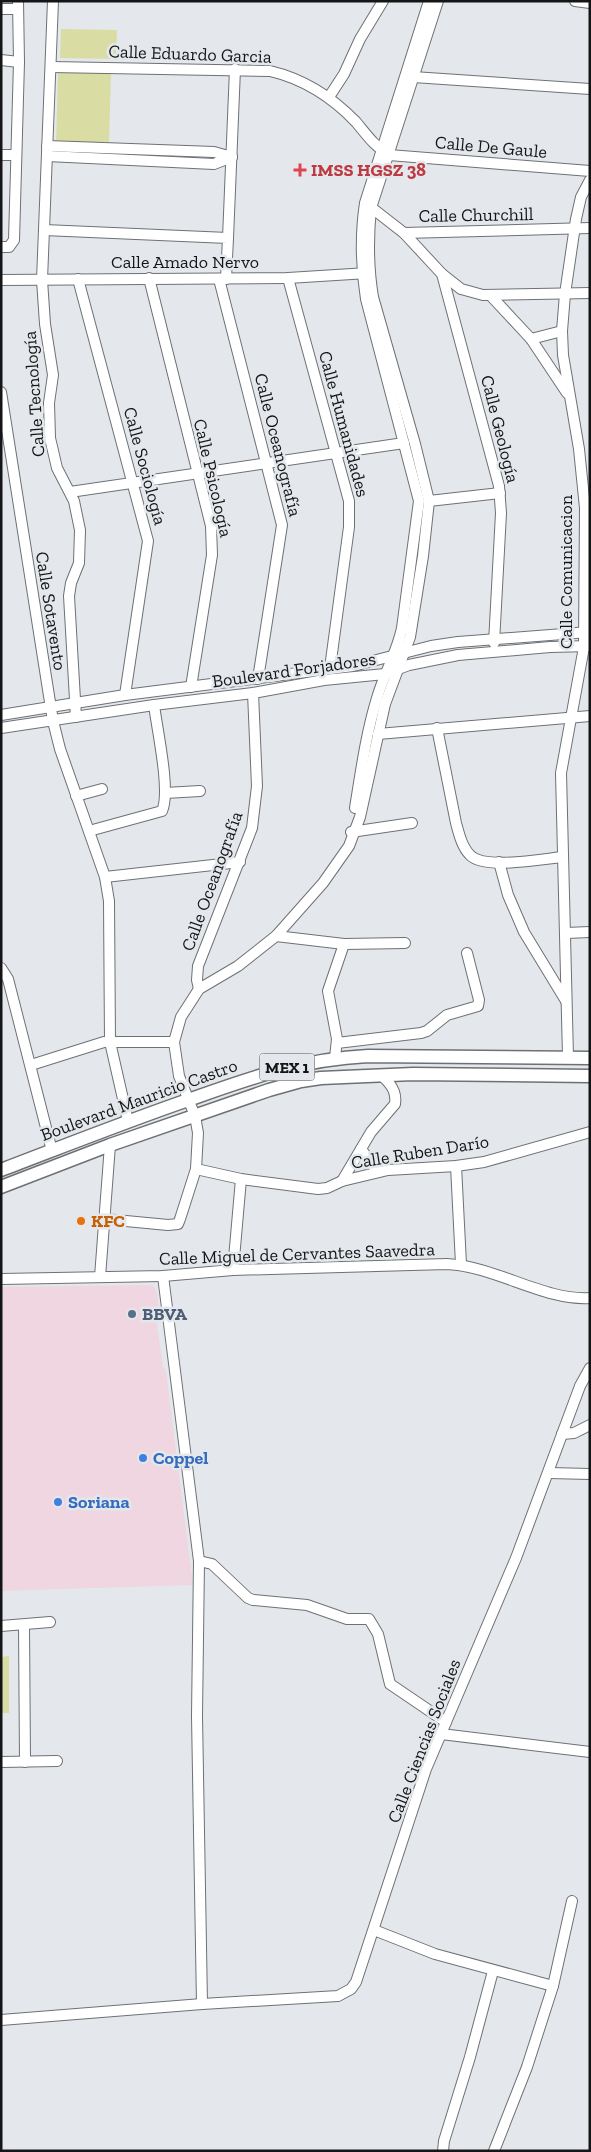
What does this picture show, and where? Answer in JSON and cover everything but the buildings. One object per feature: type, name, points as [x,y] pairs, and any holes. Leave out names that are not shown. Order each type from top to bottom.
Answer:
[{"type":"main road","name":"Boulevard Mauricio Castro","points":[[1,1170],[128,1121],[264,1073],[335,1058],[402,1056],[590,1058]]},
{"type":"main road","name":"Boulevard Mauricio Castro","points":[[1,1187],[110,1145],[269,1090],[301,1081],[380,1075],[590,1076]]},
{"type":"street","name":"Calle Tecnología","points":[[53,1],[42,280],[45,324],[53,375],[50,403],[50,438],[57,468],[70,492],[78,517],[81,543],[79,563],[69,590],[76,717]]},
{"type":"street","points":[[329,97],[344,74],[360,39],[383,1]]},
{"type":"street","points":[[354,832],[366,742],[385,674],[402,628],[419,506],[418,491],[366,299],[366,274],[361,232],[429,1]]},
{"type":"street","points":[[385,153],[438,1]]},
{"type":"street","points":[[575,1],[590,2]]},
{"type":"street","points":[[1,9],[18,5],[19,62],[14,240],[9,247],[1,247]]},
{"type":"street","points":[[1,60],[19,62]]},
{"type":"street","name":"Calle Eduardo Garcia","points":[[51,67],[270,71],[300,81],[329,97],[385,153]]},
{"type":"street","name":"Calle Oceanografía","points":[[235,69],[228,238],[223,279],[282,525],[258,679]]},
{"type":"street","points":[[413,77],[590,89]]},
{"type":"street","points":[[47,151],[214,164],[232,156]]},
{"type":"street","name":"Calle De Gaule","points":[[385,153],[590,171]]},
{"type":"street","points":[[1,155],[16,156]]},
{"type":"street","name":"Calle Comunicacion","points":[[568,1057],[561,773],[562,759],[587,647],[587,508],[563,355],[562,331],[574,229],[581,198],[590,180]]},
{"type":"street","name":"Calle Churchill","points":[[368,206],[404,233],[590,228]]},
{"type":"street","points":[[44,230],[228,238]]},
{"type":"street","name":"Calle Geología","points":[[404,233],[442,274],[500,493],[501,514],[492,652]]},
{"type":"street","points":[[105,1219],[168,1225],[178,1224],[196,1169],[198,1133],[195,1116],[178,1076],[174,1042],[184,1010],[199,989],[238,966],[276,936],[323,883],[349,846],[385,704],[404,652],[412,622],[429,501],[415,444],[366,274]]},
{"type":"street","name":"Calle Amado Nervo","points":[[1,280],[288,278],[366,274]]},
{"type":"street","points":[[442,274],[469,292],[491,296],[590,293]]},
{"type":"street","name":"Calle Psicología","points":[[149,278],[196,474],[211,526],[213,542],[211,568],[190,687]]},
{"type":"street","name":"Calle Humanidades","points":[[288,278],[349,501],[350,514],[330,668]]},
{"type":"street","name":"Calle Sociología","points":[[78,279],[148,541],[125,695]]},
{"type":"street","points":[[491,296],[530,340],[569,396]]},
{"type":"street","points":[[530,340],[562,331]]},
{"type":"street","name":"Calle Sotavento","points":[[1,392],[53,721],[60,749],[105,877],[109,901],[110,1042],[128,1121]]},
{"type":"street","points":[[70,492],[404,443]]},
{"type":"street","points":[[429,501],[500,493]]},
{"type":"street","name":"Boulevard Forjadores","points":[[1,714],[125,695],[370,663],[431,646],[494,638],[587,633]]},
{"type":"street","name":"Boulevard Forjadores","points":[[1,728],[154,705],[253,693],[324,680],[385,674],[437,658],[550,647],[587,647]]},
{"type":"street","name":"Calle Oceanografía","points":[[199,989],[197,980],[198,966],[252,828],[255,808],[256,744],[253,693]]},
{"type":"street","points":[[89,830],[162,811],[165,804],[165,793],[154,705]]},
{"type":"street","points":[[378,734],[590,716]]},
{"type":"street","points":[[437,728],[456,823],[464,847],[474,859],[499,862],[563,857]]},
{"type":"street","points":[[76,796],[102,789]]},
{"type":"street","points":[[165,793],[200,791]]},
{"type":"street","points":[[354,832],[412,823]]},
{"type":"street","points":[[105,877],[240,862]]},
{"type":"street","points":[[499,862],[518,919],[566,1002]]},
{"type":"street","points":[[566,933],[590,932]]},
{"type":"street","points":[[276,936],[344,944],[405,943]]},
{"type":"street","points":[[335,1058],[338,1043],[328,991],[344,944]]},
{"type":"street","points":[[338,1043],[422,1033],[447,1016],[478,1006],[479,1000],[467,953]]},
{"type":"street","points":[[1,968],[8,979],[52,1151]]},
{"type":"street","points":[[31,1065],[100,1042],[174,1042]]},
{"type":"street","points":[[342,1181],[371,1132],[395,1104],[396,1098],[392,1086],[380,1075]]},
{"type":"street","name":"Calle Ruben Darío","points":[[196,1169],[241,1179],[310,1189],[327,1188],[342,1181],[378,1172],[484,1162],[590,1132]]},
{"type":"street","points":[[100,1277],[110,1145]]},
{"type":"street","points":[[361,1149],[378,1172]]},
{"type":"street","points":[[456,1166],[461,1264]]},
{"type":"street","points":[[233,1270],[241,1179]]},
{"type":"street","name":"Calle Miguel de Cervantes Saavedra","points":[[1,1279],[164,1276],[233,1270],[461,1264],[552,1293],[590,1298]]},
{"type":"street","points":[[164,1276],[199,1561],[197,1716],[202,2004]]},
{"type":"street","name":"Calle Ciencias Sociales","points":[[1,2020],[343,1995],[356,1982],[426,1769],[516,1558],[562,1434],[590,1368]]},
{"type":"street","points":[[562,1434],[574,1433],[590,1425]]},
{"type":"street","points":[[549,1473],[590,1474]]},
{"type":"street","points":[[199,1561],[212,1564],[248,1598],[253,1600],[307,1605],[347,1619],[369,1619],[378,1634],[390,1684],[446,1722]]},
{"type":"street","points":[[1,1626],[50,1622]]},
{"type":"street","points":[[24,1625],[25,1762]]},
{"type":"street","points":[[441,1734],[590,1752]]},
{"type":"street","points":[[1,1762],[57,1762]]},
{"type":"street","points":[[494,2151],[527,2067],[553,1986],[572,1901]]},
{"type":"street","points":[[374,1930],[435,1954],[553,1986]]},
{"type":"street","points":[[443,2151],[444,2141],[470,2057],[493,1971]]},
{"type":"shaded area","points":[[150,1285],[154,1287],[157,1293],[159,1309],[156,1316],[163,1367],[166,1371],[193,1585],[1,1591],[1,1287]]},
{"type":"green space","points":[[61,29],[117,30],[116,59],[60,58]]},
{"type":"green space","points":[[58,72],[111,73],[109,142],[56,142]]},
{"type":"green space","points":[[9,1656],[9,1713],[1,1713],[1,1657]]},
{"type":"place","name":"IMSS HGSZ 38","points":[[300,170]]},
{"type":"place","name":"KFC","points":[[81,1221]]},
{"type":"place","name":"BBVA","points":[[132,1314]]},
{"type":"place","name":"Coppel","points":[[143,1458]]},
{"type":"place","name":"Soriana","points":[[58,1502]]}]
